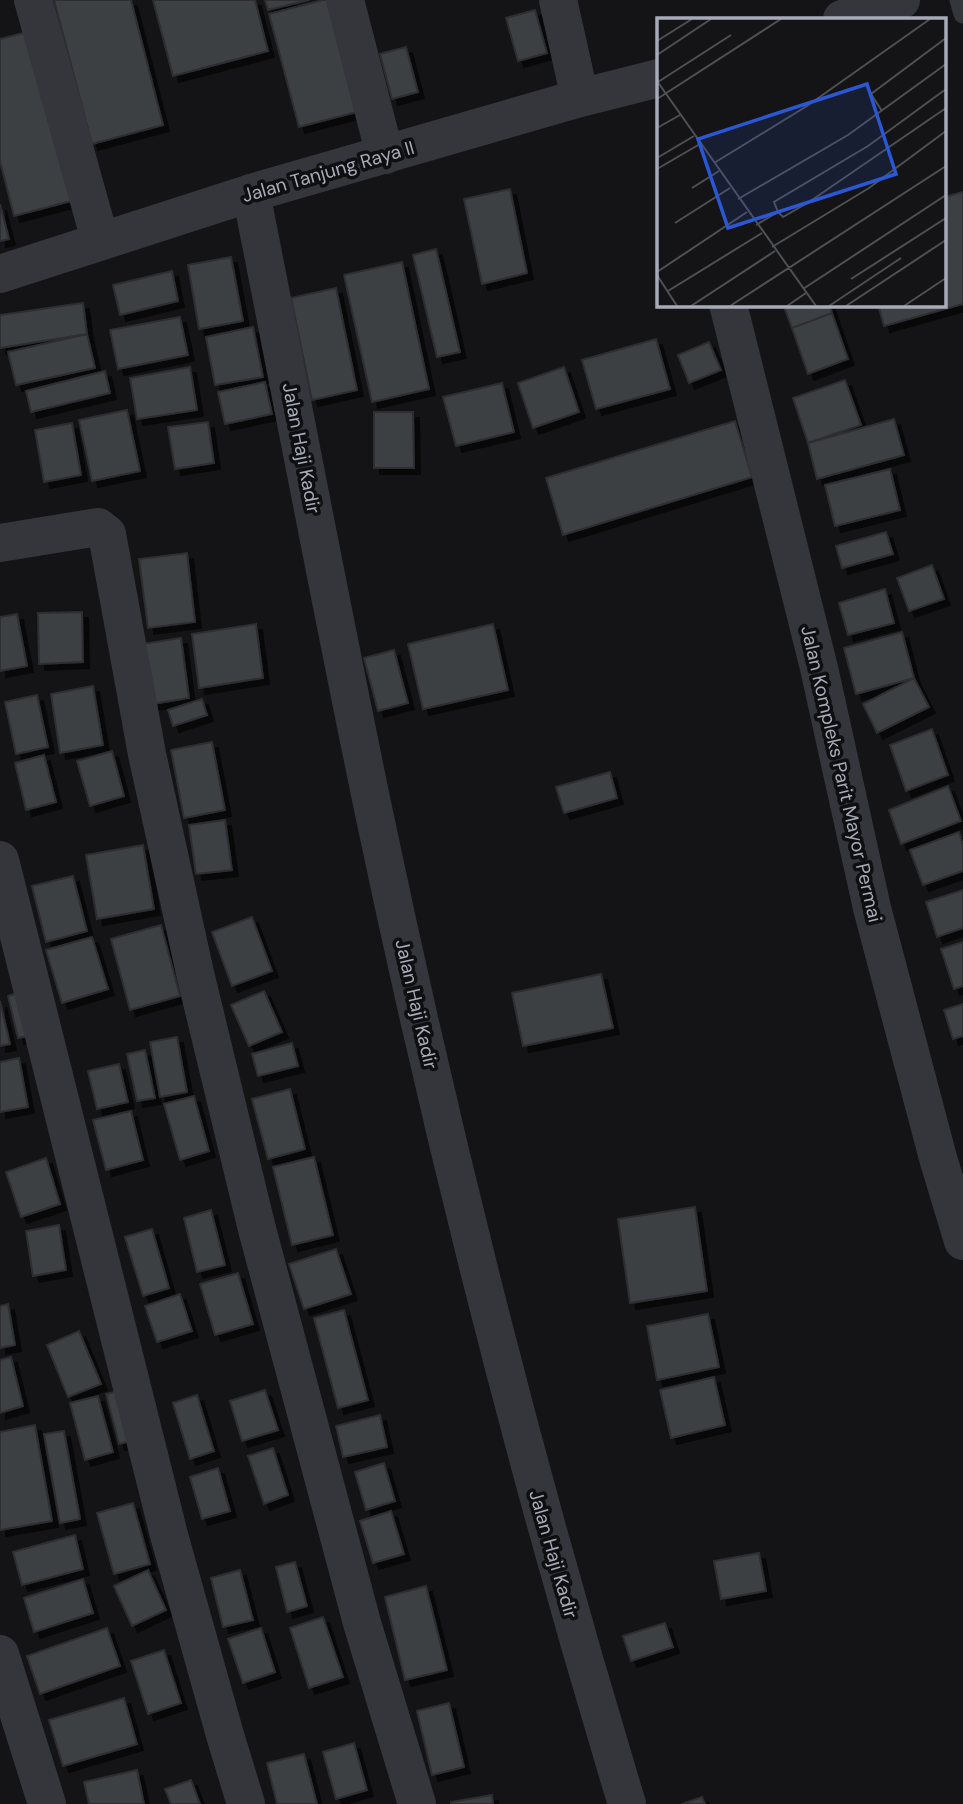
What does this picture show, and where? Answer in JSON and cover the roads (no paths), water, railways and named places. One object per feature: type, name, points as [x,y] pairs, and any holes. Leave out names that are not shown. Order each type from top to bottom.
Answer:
[{"type":"street","points":[[33,0],[100,240]]},
{"type":"street","points":[[345,0],[385,155]]},
{"type":"street","points":[[558,0],[580,98]]},
{"type":"street","points":[[845,18],[901,0]]},
{"type":"street","name":"Jalan Tanjung Raya II","points":[[0,274],[251,193],[580,98],[657,79]]},
{"type":"street","name":"Jalan Haji Kadir","points":[[251,193],[375,815],[453,1161],[527,1459],[627,1804]]},
{"type":"street","name":"Jalan Kompleks Parit Mayor Permai","points":[[728,306],[819,668],[876,921],[938,1158],[963,1241]]},
{"type":"street","points":[[2,534],[98,527],[107,534],[146,754],[253,1216],[362,1623],[417,1804]]},
{"type":"street","points":[[0,860],[169,1535],[246,1804]]},
{"type":"street","points":[[0,1654],[47,1804]]},
{"type":"lane","points":[[959,0],[963,14]]}]
